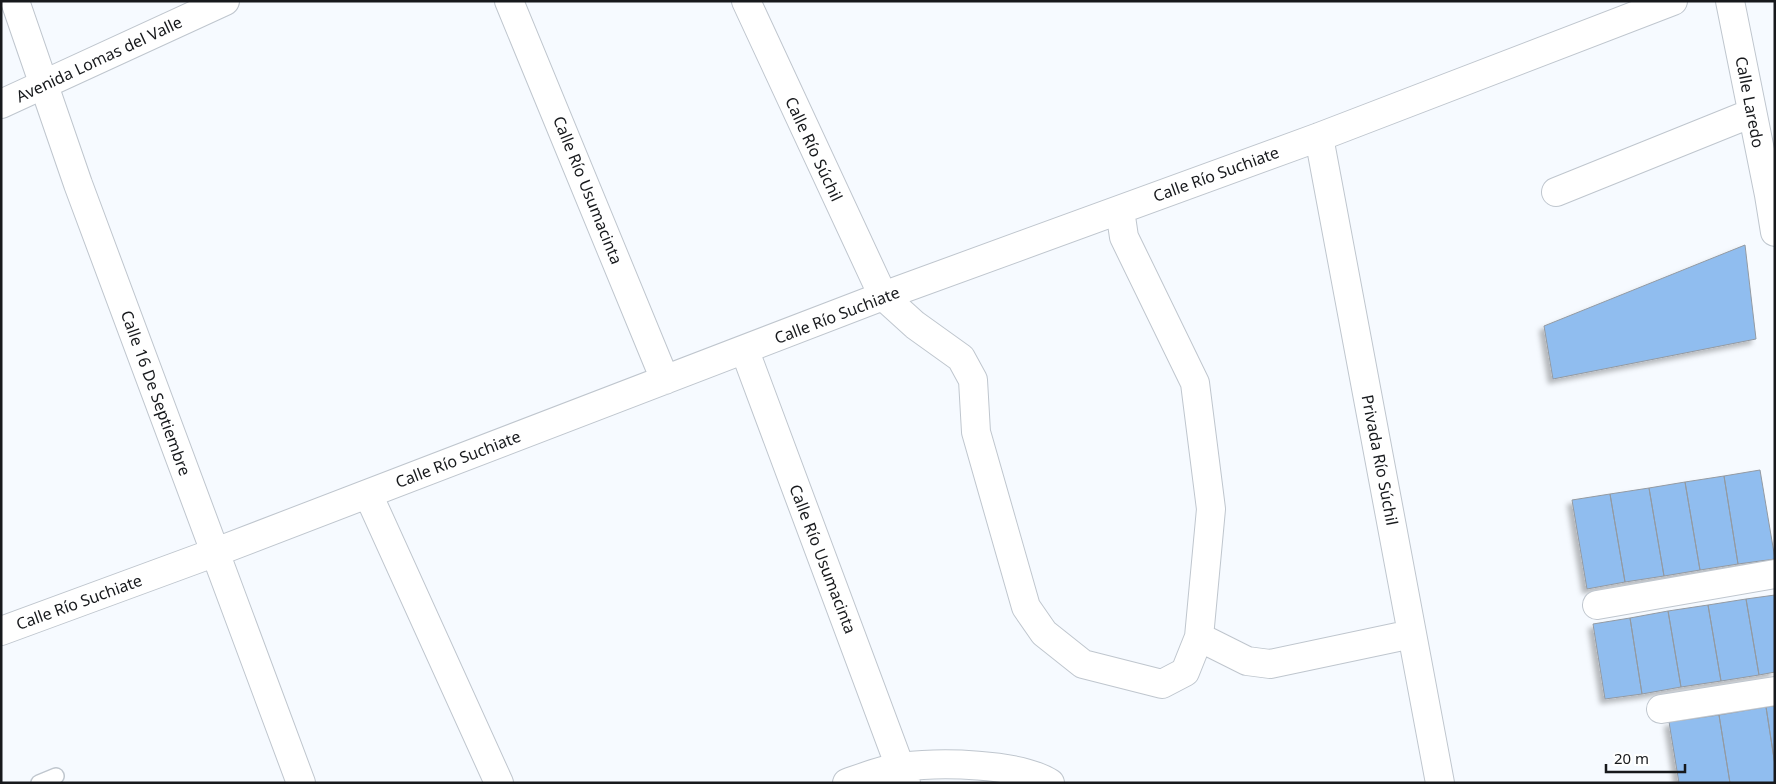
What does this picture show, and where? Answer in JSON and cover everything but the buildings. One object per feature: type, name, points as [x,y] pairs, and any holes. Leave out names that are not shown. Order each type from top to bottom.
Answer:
[{"type":"street","name":"Calle 16 De Septiembre","points":[[15,1],[82,194],[301,783]]},
{"type":"street","name":"Avenida Lomas del Valle","points":[[1,104],[225,1]]},
{"type":"street","name":"Calle Río Usumacinta","points":[[510,1],[665,380]]},
{"type":"street","name":"Calle Río Súchil","points":[[746,1],[883,296]]},
{"type":"street","name":"Calle Río Suchiate","points":[[1,631],[216,552],[745,351],[883,296],[1320,137],[1673,1]]},
{"type":"street","name":"Calle Laredo","points":[[1730,1],[1752,113],[1772,195],[1775,232]]},
{"type":"street","points":[[1556,192],[1752,113]]},
{"type":"street","name":"Privada Río Súchil","points":[[1320,137],[1440,783]]},
{"type":"street","points":[[883,296],[914,324],[961,358],[974,380],[976,432],[1026,607],[1044,633],[1083,664],[1162,684],[1185,672],[1199,637],[1211,510],[1195,383],[1124,237],[1120,210]]},
{"type":"street","name":"Calle Río Usumacinta","points":[[745,351],[904,775]]},
{"type":"street","points":[[368,494],[499,783]]},
{"type":"street","points":[[1597,605],[1775,574]]},
{"type":"street","points":[[1199,637],[1247,661],[1270,664],[1412,634]]},
{"type":"street","points":[[1662,709],[1775,691]]},
{"type":"street","points":[[847,783],[904,775],[945,764],[1005,769],[1041,777],[1050,783]]},
{"type":"lane","points":[[39,783],[56,776]]}]
